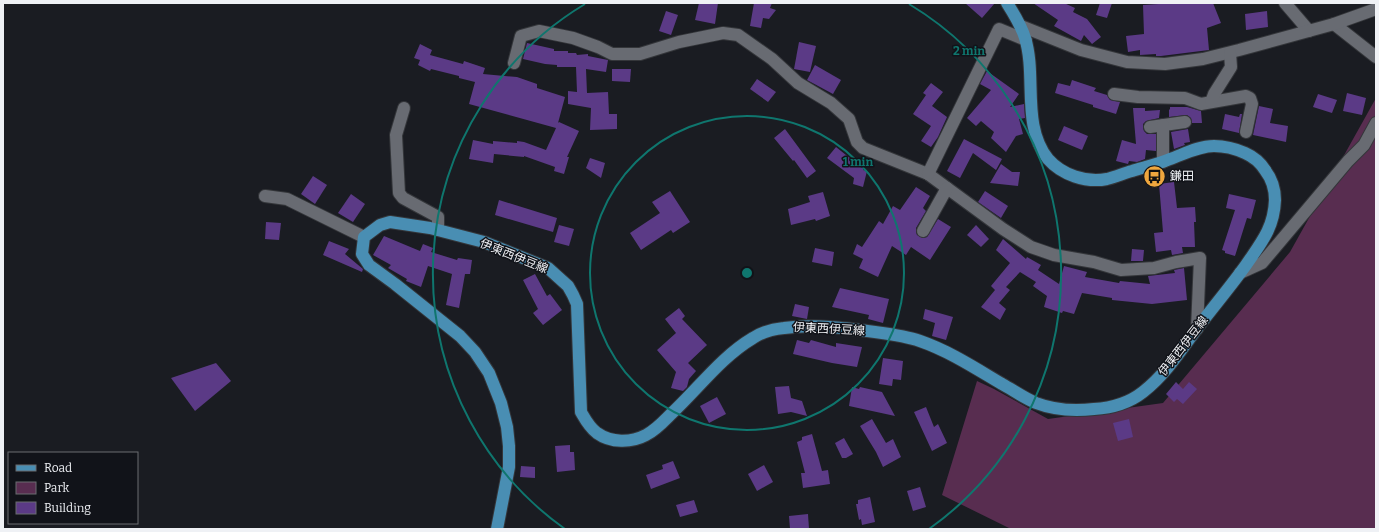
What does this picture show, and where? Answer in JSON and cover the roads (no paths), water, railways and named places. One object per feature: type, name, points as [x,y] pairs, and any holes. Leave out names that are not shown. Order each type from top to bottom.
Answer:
[{"type":"main road","name":"伊東西伊豆線","points":[[364,238],[380,225],[390,222],[438,230],[484,242],[548,268],[568,286],[577,304],[581,412],[588,424],[597,433],[619,441],[633,440],[648,434],[682,404],[708,376],[736,350],[754,337],[778,328],[798,326],[854,329],[897,335],[918,340],[947,352],[1036,403],[1054,408],[1075,411],[1108,408],[1133,399],[1143,392],[1169,367],[1240,273],[1264,238],[1274,214],[1275,195],[1272,180],[1258,161],[1251,156],[1238,150],[1214,146],[1202,147],[1163,162],[1105,179],[1077,177],[1059,169],[1049,160],[1042,150],[1037,138],[1034,126],[1026,40],[1021,26],[1007,3]]},
{"type":"main road","points":[[364,238],[362,254],[368,265],[395,284],[460,336],[475,352],[488,373],[501,403],[507,427],[509,446],[509,467],[497,529]]},
{"type":"street","points":[[1286,3],[1309,31]]},
{"type":"street","points":[[1021,26],[1081,50],[1127,62],[1165,64],[1203,59],[1309,31],[1334,24],[1375,7]]},
{"type":"street","points":[[1334,24],[1376,58]]},
{"type":"street","points":[[928,174],[999,29],[1026,40]]},
{"type":"street","points":[[514,63],[521,36],[539,31],[573,38],[612,54],[640,54],[680,42],[723,33],[738,35],[772,59],[798,84],[831,103],[849,119],[857,142],[863,148],[928,174],[1003,229],[1031,247],[1054,255],[1094,262],[1121,270],[1154,268],[1200,258],[1197,328]]},
{"type":"street","points":[[1211,102],[1214,94],[1231,67],[1230,52]]},
{"type":"street","points":[[1114,94],[1138,97],[1185,98],[1201,104],[1246,96],[1250,98],[1252,104],[1246,132]]},
{"type":"street","points":[[404,108],[396,135],[399,193],[402,198],[438,217],[438,230]]},
{"type":"street","points":[[1150,126],[1185,122]]},
{"type":"street","points":[[1240,273],[1262,263],[1348,160],[1364,145],[1376,123]]},
{"type":"street","points":[[1163,125],[1163,162]]},
{"type":"street","points":[[923,230],[947,188]]},
{"type":"street","points":[[265,196],[287,199],[364,238]]},
{"type":"place","name":"鎌田","points":[[1154,176]]}]
